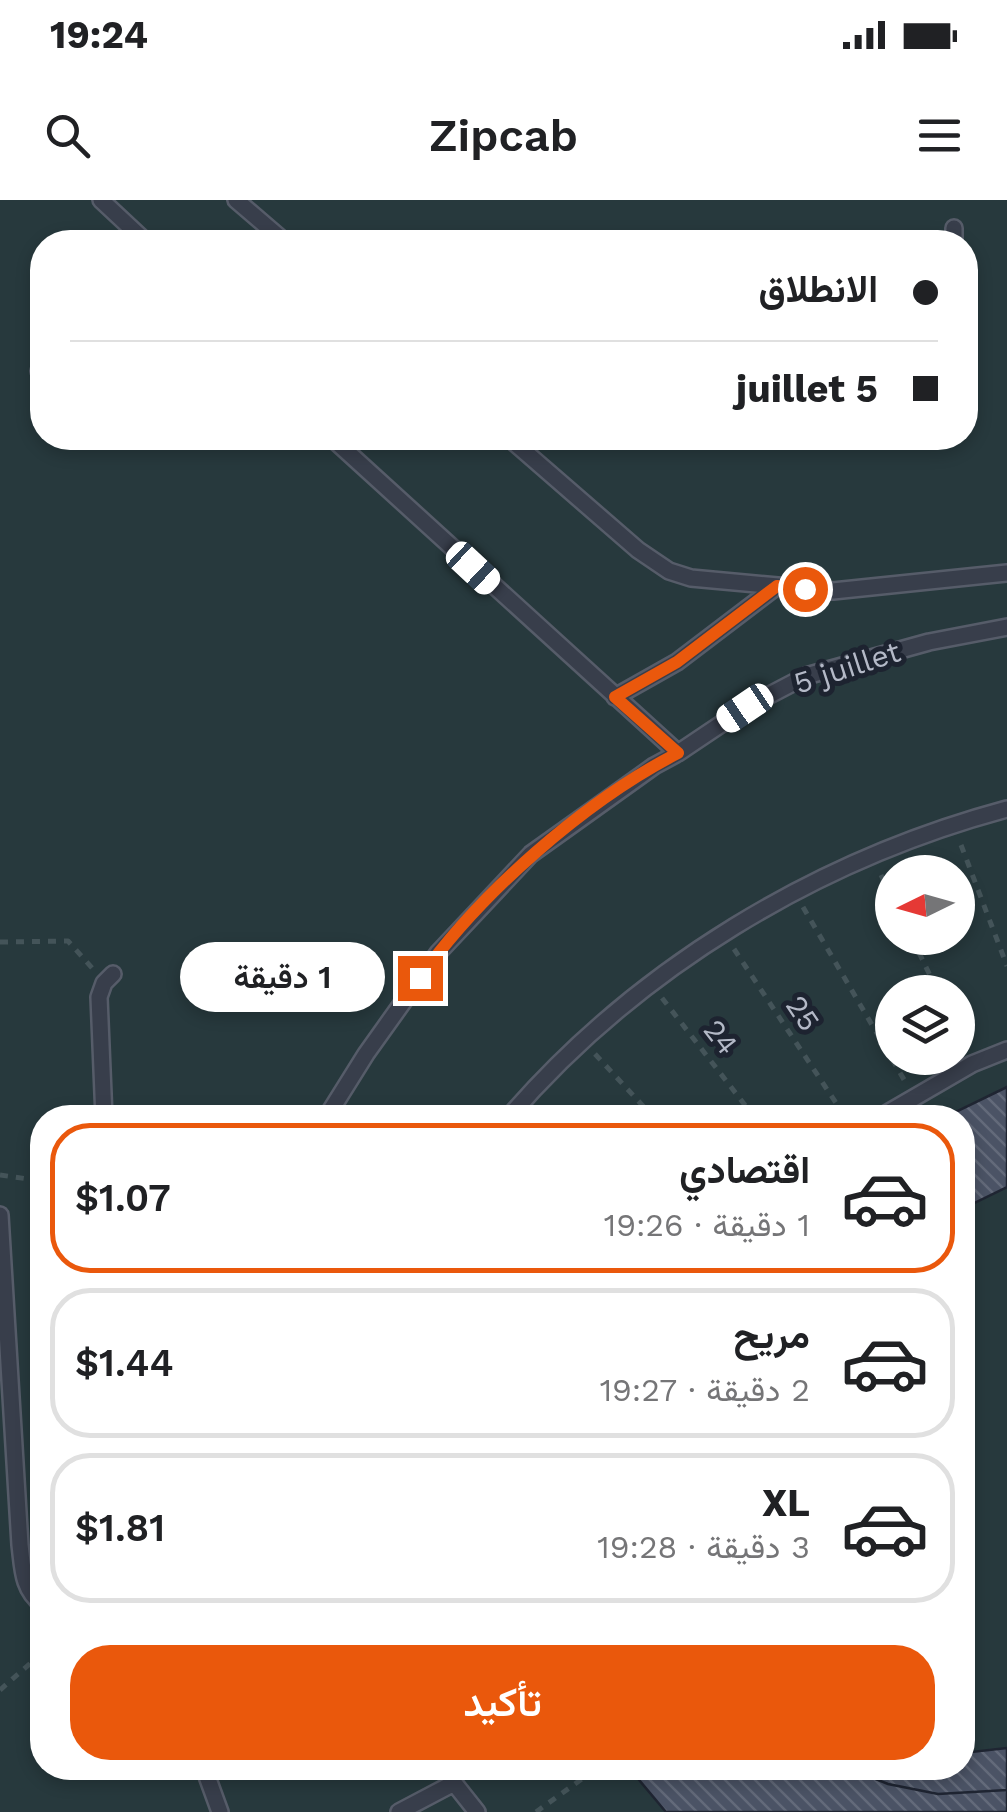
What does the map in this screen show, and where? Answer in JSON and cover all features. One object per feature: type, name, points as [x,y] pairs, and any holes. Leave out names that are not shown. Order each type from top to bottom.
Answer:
[{"type":"lane","points":[[102,200],[133,230]]},
{"type":"lane","points":[[236,200],[271,230]]},
{"type":"lane","points":[[345,450],[678,753]]},
{"type":"lane","points":[[523,450],[638,550],[668,571],[691,578],[833,591],[1007,573]]},
{"type":"lane","points":[[615,697],[677,662],[777,586]]},
{"type":"lane","name":"5 juillet","points":[[334,1105],[438,953],[531,854],[654,766],[745,708],[806,676],[929,642],[1007,627]]},
{"type":"lane","points":[[520,1105],[582,1041],[651,984],[794,891],[871,854],[952,824],[1007,809]]},
{"type":"lane","points":[[103,1105],[99,1006],[109,978]]},
{"type":"lane","points":[[900,1105],[972,1064],[1007,1050]]},
{"type":"lane","points":[[0,1214],[20,1544],[24,1580],[30,1594]]},
{"type":"lane","points":[[208,1780],[220,1812]]},
{"type":"lane","points":[[453,1780],[477,1812]]},
{"type":"lane","points":[[399,1812],[454,1783]]},
{"type":"path","points":[[952,824],[1007,966]]},
{"type":"path","points":[[794,891],[914,1096]]},
{"type":"path","name":"25","points":[[724,934],[837,1105]]},
{"type":"path","points":[[0,942],[68,940],[109,978]]},
{"type":"path","name":"24","points":[[651,984],[745,1105]]},
{"type":"path","points":[[582,1041],[642,1105]]},
{"type":"path","points":[[0,1174],[30,1179]]},
{"type":"path","points":[[0,1690],[30,1663]]},
{"type":"path","points":[[536,1812],[580,1780]]},
{"type":"shaded area","points":[[0,200],[1007,200],[1007,1812],[0,1812]]},
{"type":"building","points":[[1007,1087],[1007,1187],[975,1203],[975,1105],[970,1105]]},
{"type":"building","points":[[1007,1748],[1007,1812],[666,1812],[639,1780],[975,1780],[975,1752]]},
{"type":"building","points":[[639,1780],[878,1780],[938,1794],[1007,1790],[1007,1812],[666,1812]]},
{"type":"route","points":[[420,978],[438,953],[531,854],[678,753],[615,697],[677,662],[777,586],[805,589]]}]
